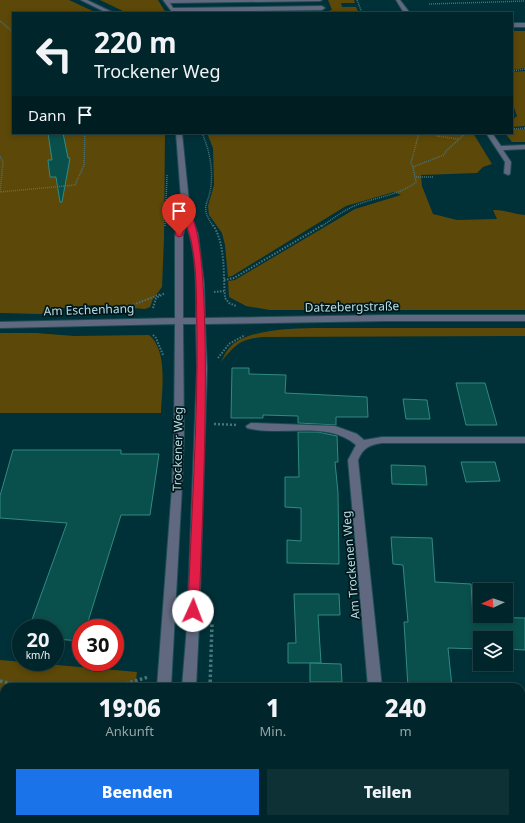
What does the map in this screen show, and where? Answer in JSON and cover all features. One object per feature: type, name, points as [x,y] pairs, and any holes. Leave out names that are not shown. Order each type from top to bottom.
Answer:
[{"type":"street","points":[[83,0],[108,12]]},
{"type":"street","points":[[166,1],[320,0]]},
{"type":"street","points":[[398,0],[406,12]]},
{"type":"street","points":[[166,1],[172,10],[322,8]]},
{"type":"street","points":[[513,25],[525,25]]},
{"type":"street","name":"Trockener Weg","points":[[179,134],[186,212],[194,234],[200,284],[202,373],[193,626],[189,683]]},
{"type":"street","points":[[490,134],[508,162],[508,173]]},
{"type":"street","points":[[499,148],[525,147]]},
{"type":"street","name":"Trockener Weg","points":[[164,683],[179,434],[179,235],[186,212]]},
{"type":"street","name":"Datzebergstraße","points":[[178,321],[386,318],[525,318]]},
{"type":"street","name":"Am Eschenhang","points":[[0,325],[178,321]]},
{"type":"street","points":[[251,426],[336,429],[353,436],[362,444],[382,440],[525,440]]},
{"type":"street","name":"Am Trockenen Weg","points":[[362,444],[357,450],[354,460],[375,683]]},
{"type":"path","points":[[357,0],[362,12]]},
{"type":"path","points":[[429,4],[525,1]]},
{"type":"path","points":[[0,20],[12,31]]},
{"type":"path","points":[[513,71],[525,70]]},
{"type":"path","points":[[513,129],[525,128]]},
{"type":"path","points":[[0,156],[3,162],[0,192],[76,185],[84,165],[86,134]]},
{"type":"path","points":[[202,134],[210,149],[211,185],[204,206],[206,215],[218,234],[221,246],[224,280],[234,278],[351,207],[397,193],[416,182],[413,167],[410,163],[419,134]]},
{"type":"path","points":[[413,167],[444,155],[446,150],[465,134]]},
{"type":"path","points":[[437,136],[458,139]]},
{"type":"path","points":[[165,229],[167,174]]},
{"type":"path","points":[[416,177],[433,177]]},
{"type":"path","points":[[105,322],[126,307],[163,293]]},
{"type":"path","points":[[212,424],[251,426]]},
{"type":"path","points":[[128,683],[150,676]]},
{"type":"shaded area","points":[[0,0],[69,0],[95,12],[12,12],[12,134],[165,134],[162,287],[153,299],[150,307],[145,309],[94,305],[51,309],[41,314],[0,313]]},
{"type":"shaded area","points":[[100,0],[158,0],[165,12],[125,12]]},
{"type":"shaded area","points":[[328,0],[354,0],[355,3],[341,3],[342,7],[356,7],[358,12],[325,12],[332,10]]},
{"type":"shaded area","points":[[513,31],[525,31],[525,68],[513,70]]},
{"type":"shaded area","points":[[525,71],[525,126],[513,127],[513,119],[517,116],[513,105],[513,72]]},
{"type":"shaded area","points":[[514,129],[525,129],[525,142],[512,142],[506,134],[513,134]]},
{"type":"shaded area","points":[[207,134],[474,134],[492,164],[483,167],[477,173],[421,175],[422,186],[433,214],[457,220],[497,219],[493,210],[501,210],[525,215],[525,310],[270,310],[246,306],[229,297],[228,281],[235,280],[355,209],[401,195],[394,192],[346,206],[232,276],[228,277],[225,245],[222,233],[209,215],[208,206],[214,185],[213,148]]},
{"type":"shaded area","points":[[298,328],[525,328],[525,336],[263,337],[243,341],[234,347],[221,362],[231,346],[241,339],[267,332]]},
{"type":"shaded area","points":[[0,333],[36,333],[74,336],[149,335],[159,350],[161,360],[163,383],[161,413],[0,413]]},
{"type":"shaded area","points":[[0,660],[12,661],[12,671],[64,671],[64,666],[72,666],[72,671],[137,672],[136,683],[0,683]]},
{"type":"building","points":[[48,134],[63,134],[68,158],[70,158],[62,202],[60,202],[56,177],[50,177],[48,160],[52,160]]},
{"type":"building","points":[[232,368],[249,368],[249,374],[286,375],[285,393],[367,397],[368,417],[336,417],[336,425],[298,423],[298,416],[263,415],[263,418],[231,418]]},
{"type":"building","points":[[456,383],[485,383],[497,425],[466,425]]},
{"type":"building","points":[[403,399],[427,400],[430,419],[406,419]]},
{"type":"building","points":[[298,432],[318,432],[337,436],[338,462],[335,462],[338,493],[339,564],[287,563],[287,540],[301,541],[301,508],[285,507],[285,477],[299,477]]},
{"type":"building","points":[[13,450],[121,450],[121,454],[159,454],[150,515],[121,515],[89,619],[72,619],[72,640],[64,640],[64,619],[32,619],[67,523],[0,518],[0,496]]},
{"type":"building","points":[[461,462],[495,462],[500,481],[466,482]]},
{"type":"building","points":[[391,465],[425,466],[427,485],[392,484]]},
{"type":"building","points":[[391,537],[432,538],[435,582],[471,584],[473,623],[513,623],[513,618],[525,618],[525,650],[513,649],[513,631],[473,631],[473,649],[448,648],[452,683],[408,683],[404,622],[408,622],[403,565],[393,564]]},
{"type":"building","points":[[294,594],[339,594],[340,615],[318,615],[321,663],[288,663],[288,643],[296,643]]},
{"type":"building","points":[[310,663],[341,664],[342,682],[310,682]]},
{"type":"route","points":[[179,235],[186,212],[194,234],[200,284],[202,373],[193,611]]}]
